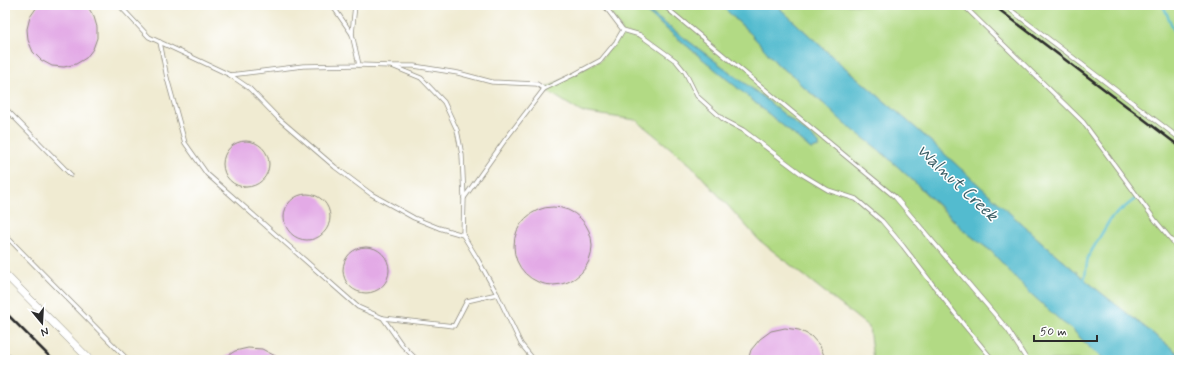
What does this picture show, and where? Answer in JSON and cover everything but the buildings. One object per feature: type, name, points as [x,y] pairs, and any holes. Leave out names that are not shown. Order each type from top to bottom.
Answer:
[{"type":"street","points":[[5,274],[90,360]]},
{"type":"lane","points":[[119,5],[149,37],[230,75],[249,88],[278,118],[335,167],[370,194],[414,218],[439,228],[463,235]]},
{"type":"lane","points":[[332,5],[352,34]]},
{"type":"lane","points":[[355,5],[352,34],[359,66]]},
{"type":"lane","points":[[604,5],[622,30],[640,35],[676,61],[685,72],[697,96],[724,120],[743,130],[803,174],[828,190],[856,199],[882,221],[993,360]]},
{"type":"lane","points":[[663,5],[895,197],[1008,330],[1027,360]]},
{"type":"lane","points":[[963,5],[1083,122],[1155,220],[1179,249]]},
{"type":"lane","points":[[1004,5],[1179,138]]},
{"type":"lane","points":[[464,198],[544,88],[601,60],[616,42],[622,30]]},
{"type":"lane","points":[[160,42],[167,78],[184,143],[207,174],[358,307],[383,318],[454,326],[467,301],[497,294]]},
{"type":"lane","points":[[230,75],[303,66],[414,66],[450,72],[492,82],[537,84],[544,88]]},
{"type":"lane","points":[[392,66],[421,78],[444,102],[458,130],[462,155],[464,198],[463,235],[497,294],[521,344],[534,360]]},
{"type":"lane","points":[[5,108],[70,175]]},
{"type":"lane","points":[[5,235],[128,360]]},
{"type":"lane","points":[[383,318],[402,345],[417,360]]},
{"type":"lane","points":[[5,353],[12,360]]},
{"type":"green space","points":[[604,5],[722,5],[752,35],[779,66],[795,77],[800,84],[907,175],[963,230],[991,251],[1041,303],[1071,328],[1092,350],[1106,360],[873,360],[869,327],[759,240],[691,165],[636,120],[581,112],[544,89],[601,60],[622,30]],"holes":[[[647,10],[763,97],[819,143],[819,147],[811,149],[646,12]]]},
{"type":"green space","points":[[776,5],[1179,5],[1179,354],[1095,288],[1046,246],[917,129],[835,59]]},
{"type":"water","name":"Walnut Creek","points":[[722,5],[776,5],[835,59],[917,129],[1046,246],[1095,288],[1179,354],[1179,360],[1106,360],[1092,350],[1071,328],[1062,322],[1029,292],[991,251],[963,230],[878,149],[844,123],[800,84],[795,77],[779,66],[752,35]]},
{"type":"water","points":[[647,10],[763,97],[819,143],[819,147],[811,149],[646,12]]},
{"type":"waterway","points":[[1163,5],[1179,42]]},
{"type":"waterway","points":[[1084,282],[1088,257],[1111,218],[1135,199]]},
{"type":"railway","points":[[993,5],[1179,146]]},
{"type":"railway","points":[[5,312],[53,360]]}]
